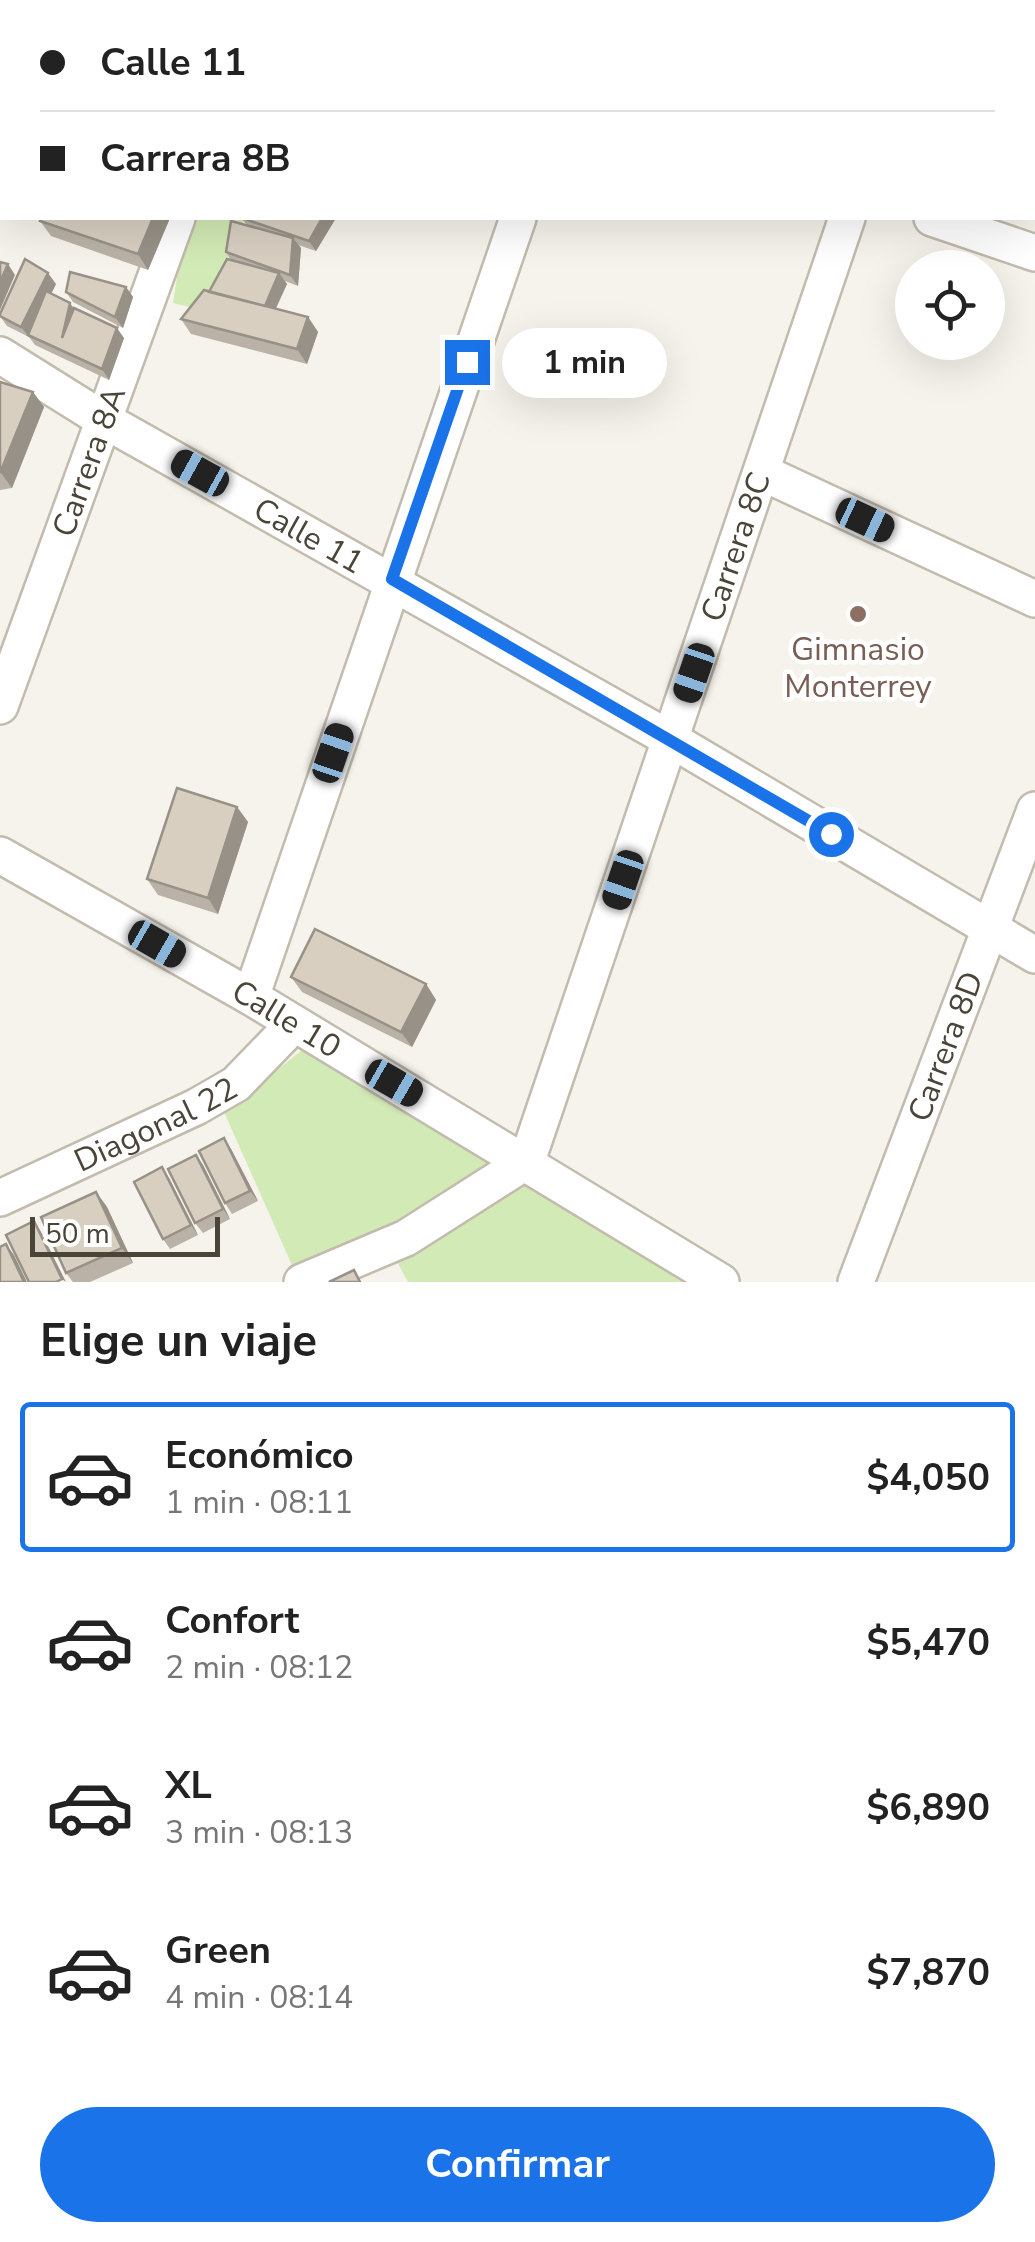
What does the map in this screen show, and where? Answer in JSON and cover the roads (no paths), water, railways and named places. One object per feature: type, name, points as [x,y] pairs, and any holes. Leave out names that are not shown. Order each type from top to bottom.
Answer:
[{"type":"street","name":"Carrera 8A","points":[[0,706],[176,220]]},
{"type":"street","points":[[251,997],[517,220]]},
{"type":"street","name":"Carrera 8C","points":[[527,1162],[846,220]]},
{"type":"street","points":[[938,220],[1035,253]]},
{"type":"street","name":"Calle 11","points":[[0,354],[104,420],[392,579],[1035,955]]},
{"type":"street","points":[[763,473],[1035,599]]},
{"type":"street","name":"Carrera 8D","points":[[856,1282],[1035,810]]},
{"type":"street","name":"Calle 10","points":[[0,854],[251,997],[721,1282]]},
{"type":"street","name":"Diagonal 22","points":[[0,1198],[196,1107],[236,1084],[293,1024]]},
{"type":"street","points":[[302,1282],[406,1238],[527,1162]]},
{"type":"place","name":"Gimnasio Monterrey","points":[[858,614]]}]
